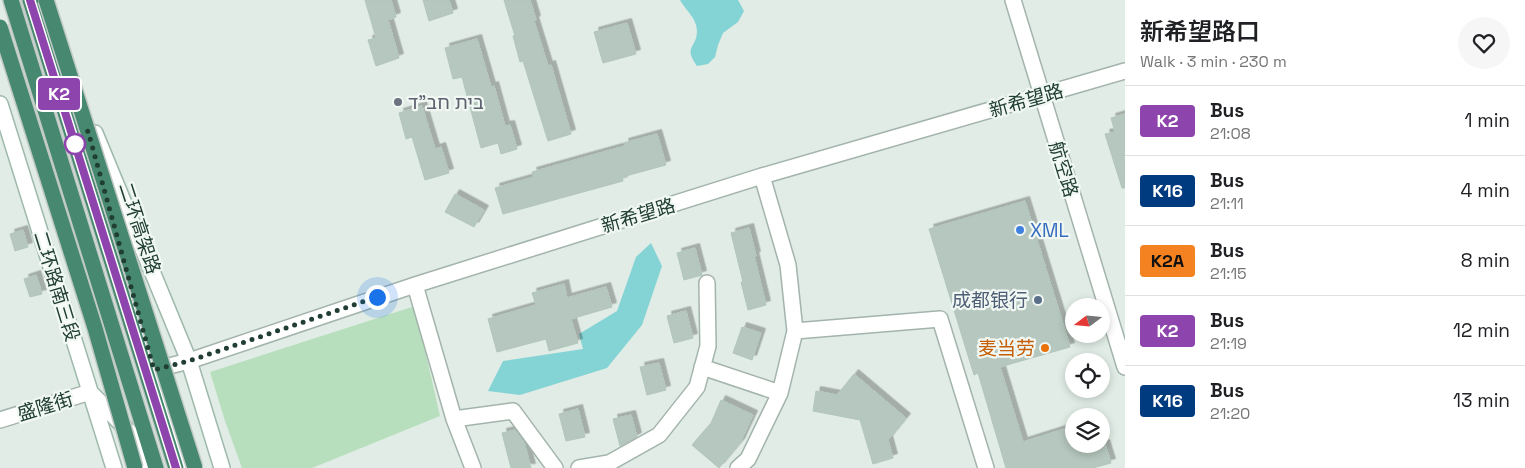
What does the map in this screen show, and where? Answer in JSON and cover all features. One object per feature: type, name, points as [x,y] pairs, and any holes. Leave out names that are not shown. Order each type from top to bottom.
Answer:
[{"type":"highway","points":[[11,0],[156,468]]},
{"type":"highway","points":[[30,0],[176,468]]},
{"type":"highway","name":"二环高架路","points":[[48,0],[195,468]]},
{"type":"highway","points":[[0,27],[95,328],[135,468]]},
{"type":"street","points":[[48,0],[78,94],[154,370],[186,468]]},
{"type":"street","name":"航空路","points":[[1013,0],[1125,367]]},
{"type":"street","name":"新希望路","points":[[154,370],[189,361],[415,285],[762,176],[1125,71]]},
{"type":"street","points":[[78,94],[189,361],[222,468]]},
{"type":"street","name":"二环路南三段","points":[[0,104],[114,468]]},
{"type":"street","points":[[738,468],[748,459],[780,393],[795,331],[788,265],[762,176]]},
{"type":"street","points":[[579,468],[609,464],[659,435],[697,387],[708,346],[707,284]]},
{"type":"street","points":[[415,285],[454,419],[473,468]]},
{"type":"street","points":[[795,331],[940,319],[986,468]]},
{"type":"street","points":[[702,367],[780,393]]},
{"type":"street","points":[[90,392],[140,442],[147,468]]},
{"type":"street","name":"盛隆街","points":[[0,420],[90,392]]},
{"type":"street","points":[[454,419],[513,412],[556,468]]},
{"type":"green space","points":[[415,306],[440,416],[312,468],[242,468],[210,372]]},
{"type":"water","points":[[680,0],[738,0],[744,11],[738,22],[723,33],[715,57],[708,64],[697,66],[691,55],[697,27]]},
{"type":"water","points":[[651,243],[662,266],[642,325],[607,368],[520,395],[488,391],[503,361],[583,349],[579,334],[617,311],[636,257]]},
{"type":"building","points":[[365,0],[391,0],[396,17],[388,20],[399,58],[376,66],[368,40],[376,38]]},
{"type":"building","points":[[423,0],[449,0],[453,13],[429,21]]},
{"type":"building","points":[[504,0],[530,0],[536,20],[534,21],[548,66],[551,65],[571,134],[548,141],[523,61],[520,62],[513,36],[515,36]]},
{"type":"building","points":[[627,23],[636,54],[603,63],[594,32]]},
{"type":"building","points":[[477,39],[491,87],[494,86],[505,126],[510,125],[517,149],[501,154],[498,143],[481,148],[462,77],[453,79],[445,48]]},
{"type":"building","points":[[422,106],[435,149],[441,147],[449,173],[425,180],[412,137],[406,139],[399,113]]},
{"type":"building","points":[[1125,114],[1125,188],[1122,188],[1105,134],[1115,132],[1111,118]]},
{"type":"building","points":[[657,134],[666,165],[622,177],[623,181],[503,214],[495,188],[534,177],[532,172],[625,146],[624,143]]},
{"type":"building","points":[[455,194],[484,210],[474,227],[445,212]]},
{"type":"building","points":[[1025,201],[1065,331],[1065,343],[1069,343],[1070,347],[1000,367],[1023,442],[1065,429],[1065,453],[1108,453],[1111,463],[1093,468],[1006,468],[978,373],[974,375],[929,229]]},
{"type":"building","points":[[749,228],[766,305],[748,310],[731,233]]},
{"type":"building","points":[[23,230],[28,247],[15,251],[10,234]]},
{"type":"building","points":[[695,248],[702,275],[684,280],[677,253]]},
{"type":"building","points":[[36,275],[42,294],[30,297],[24,279]]},
{"type":"building","points":[[564,284],[567,298],[606,287],[612,307],[571,319],[578,343],[549,351],[546,339],[497,352],[488,319],[536,305],[532,293]]},
{"type":"building","points":[[686,311],[693,338],[674,343],[667,316]]},
{"type":"building","points":[[742,327],[761,333],[752,360],[733,353]]},
{"type":"building","points":[[659,363],[666,390],[647,395],[640,367]]},
{"type":"building","points":[[854,374],[906,418],[888,440],[893,458],[873,464],[860,420],[813,411],[816,391],[837,395]]},
{"type":"building","points":[[721,400],[753,415],[740,443],[719,468],[692,445],[711,423]]},
{"type":"building","points":[[578,409],[585,437],[566,441],[559,414]]},
{"type":"building","points":[[631,415],[637,437],[620,446],[613,419]]},
{"type":"building","points":[[515,430],[524,442],[531,468],[511,468],[502,433]]},
{"type":"bus line","name":"K2","points":[[30,0],[176,468]]},
{"type":"place","name":"בית חב\"ד","points":[[398,102]]},
{"type":"place","name":"XML","points":[[1020,230]]},
{"type":"place","name":"成都银行","points":[[1038,300]]},
{"type":"place","name":"麦当劳","points":[[1045,348]]},
{"type":"route","points":[[75,144],[88,131],[154,370],[189,361],[377,297]]}]
